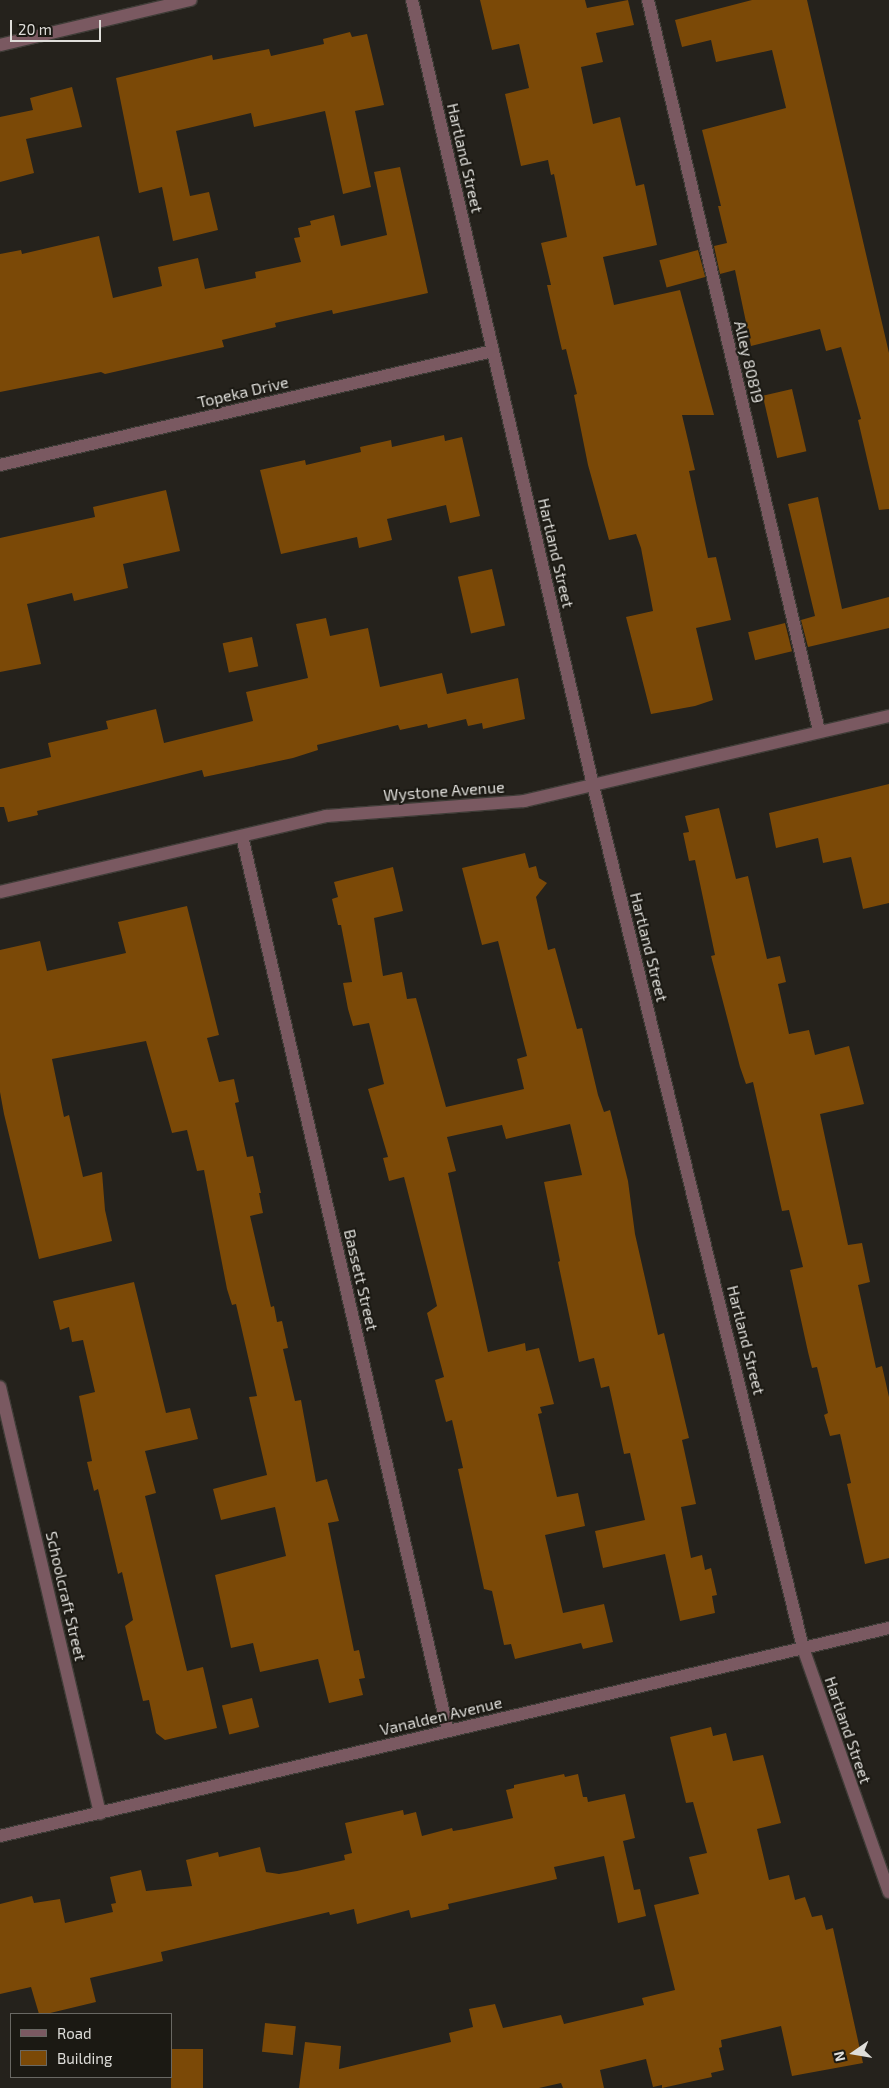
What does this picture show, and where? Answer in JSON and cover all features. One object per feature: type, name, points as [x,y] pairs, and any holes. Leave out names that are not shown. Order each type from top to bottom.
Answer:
[{"type":"street","points":[[0,44],[191,0]]},
{"type":"street","name":"Hartland Street","points":[[412,0],[593,785],[803,1648],[889,1892]]},
{"type":"street","name":"Alley 80819","points":[[648,0],[819,731]]},
{"type":"street","name":"Topeka Drive","points":[[0,465],[493,351]]},
{"type":"street","name":"Wystone Avenue","points":[[0,892],[326,816],[524,801],[889,716]]},
{"type":"street","name":"Bassett Street","points":[[242,836],[448,1731]]},
{"type":"street","name":"Schoolcraft Street","points":[[0,1387],[100,1812]]},
{"type":"street","name":"Vanalden Avenue","points":[[0,1836],[889,1628]]},
{"type":"building","points":[[480,0],[585,0],[587,8],[628,0],[634,25],[596,33],[603,62],[581,67],[593,124],[620,117],[636,186],[644,184],[657,245],[603,257],[614,305],[680,290],[714,415],[682,415],[695,470],[689,471],[708,558],[716,557],[731,620],[696,628],[713,700],[695,706],[651,714],[626,617],[653,611],[641,548],[636,534],[609,540],[588,465],[574,395],[577,394],[566,349],[562,350],[547,285],[551,285],[541,243],[567,237],[554,174],[551,175],[548,160],[521,166],[505,94],[529,88],[519,44],[492,50]]},
{"type":"building","points":[[752,0],[807,0],[889,353],[889,509],[879,510],[858,420],[861,419],[841,347],[826,351],[820,329],[751,346],[735,270],[720,274],[714,246],[727,243],[718,206],[721,206],[702,130],[786,108],[772,50],[716,62],[711,40],[682,47],[675,20]]},
{"type":"building","points":[[350,32],[352,37],[367,34],[384,105],[355,111],[371,187],[343,194],[325,111],[254,127],[251,113],[176,131],[190,196],[209,192],[218,230],[173,241],[162,187],[139,193],[116,78],[212,55],[213,60],[269,49],[271,56],[324,44],[323,39]]},
{"type":"building","points":[[72,87],[82,127],[26,139],[34,173],[0,182],[0,117],[33,110],[30,98]]},
{"type":"building","points":[[400,167],[428,293],[333,314],[332,310],[275,323],[276,327],[222,340],[224,347],[105,374],[101,372],[0,392],[0,254],[21,250],[22,254],[99,236],[113,298],[162,286],[158,267],[198,258],[205,289],[256,278],[255,272],[301,262],[294,238],[300,237],[298,228],[311,225],[310,221],[334,215],[341,246],[387,235],[374,172]]},
{"type":"building","points":[[698,250],[705,277],[667,287],[659,260]]},
{"type":"building","points":[[792,389],[806,451],[777,458],[763,396]]},
{"type":"building","points":[[444,435],[445,441],[462,437],[480,516],[450,523],[446,505],[387,519],[392,540],[359,548],[357,537],[281,554],[260,470],[305,460],[306,465],[361,452],[360,447],[391,440],[392,447]]},
{"type":"building","points":[[166,490],[180,551],[123,564],[128,588],[74,601],[72,593],[27,604],[41,664],[0,672],[0,538],[95,517],[93,507]]},
{"type":"building","points":[[818,497],[842,609],[889,597],[889,628],[808,647],[801,620],[815,616],[788,504]]},
{"type":"building","points":[[492,569],[505,626],[471,633],[458,577]]},
{"type":"building","points":[[326,618],[330,636],[368,628],[380,687],[442,673],[447,694],[518,678],[525,719],[483,729],[482,723],[468,726],[466,719],[428,728],[427,724],[400,730],[398,725],[317,745],[318,750],[293,758],[204,777],[202,770],[37,811],[38,815],[8,822],[4,807],[0,807],[0,769],[51,757],[48,743],[108,729],[106,721],[156,709],[164,743],[253,721],[246,692],[308,678],[296,624]]},
{"type":"building","points":[[785,623],[792,651],[755,660],[748,632]]},
{"type":"building","points":[[252,637],[258,666],[229,673],[223,643]]},
{"type":"building","points":[[889,784],[889,903],[863,909],[851,857],[823,863],[818,838],[776,848],[769,813]]},
{"type":"building","points":[[719,808],[736,879],[748,876],[767,959],[780,956],[786,982],[778,984],[789,1034],[809,1030],[815,1055],[849,1046],[864,1104],[820,1114],[848,1245],[862,1243],[870,1282],[858,1285],[876,1368],[882,1366],[889,1397],[889,1558],[865,1564],[847,1484],[851,1483],[840,1434],[830,1436],[824,1415],[828,1413],[817,1367],[812,1368],[790,1270],[803,1267],[789,1210],[782,1211],[753,1082],[746,1084],[740,1067],[711,956],[715,955],[695,860],[689,861],[683,833],[689,832],[685,816]]},
{"type":"building","points":[[525,853],[529,868],[536,866],[539,878],[547,883],[536,897],[548,950],[555,948],[577,1029],[582,1028],[598,1095],[604,1112],[610,1110],[628,1181],[635,1234],[658,1335],[664,1333],[689,1438],[682,1440],[696,1504],[681,1507],[691,1558],[702,1555],[705,1570],[711,1568],[717,1595],[712,1596],[715,1613],[680,1621],[665,1554],[603,1568],[595,1531],[645,1520],[630,1453],[624,1454],[609,1386],[601,1388],[594,1358],[579,1362],[558,1262],[560,1261],[544,1182],[582,1175],[570,1124],[506,1139],[502,1125],[447,1137],[456,1171],[448,1173],[488,1352],[525,1343],[526,1351],[539,1348],[554,1404],[540,1407],[542,1413],[538,1414],[557,1497],[578,1493],[585,1526],[545,1535],[563,1613],[604,1604],[613,1642],[583,1649],[581,1643],[515,1659],[511,1644],[504,1645],[492,1591],[484,1589],[458,1469],[463,1468],[452,1420],[446,1422],[435,1380],[444,1377],[427,1313],[437,1306],[404,1177],[389,1181],[383,1158],[388,1157],[368,1089],[384,1084],[369,1023],[353,1026],[348,1009],[343,983],[352,982],[341,925],[338,925],[332,899],[338,897],[334,882],[393,867],[403,911],[374,918],[383,976],[402,972],[407,999],[416,998],[446,1107],[524,1089],[517,1059],[527,1056],[498,941],[482,945],[462,868]]},
{"type":"building","points":[[187,906],[219,1035],[207,1038],[219,1082],[234,1079],[239,1102],[235,1103],[247,1157],[253,1156],[261,1193],[259,1193],[263,1213],[250,1216],[271,1307],[274,1306],[277,1322],[282,1321],[288,1348],[283,1349],[295,1401],[301,1400],[316,1482],[327,1479],[339,1521],[328,1523],[354,1651],[359,1650],[365,1678],[359,1679],[363,1695],[329,1703],[318,1659],[260,1672],[253,1643],[231,1648],[215,1575],[286,1556],[275,1507],[221,1520],[213,1489],[267,1475],[249,1397],[257,1396],[236,1304],[232,1305],[227,1289],[204,1170],[197,1171],[187,1130],[172,1133],[146,1041],[52,1059],[64,1117],[69,1115],[83,1177],[102,1172],[105,1210],[112,1241],[39,1259],[0,1092],[0,950],[40,941],[47,971],[126,953],[118,922]]},
{"type":"building","points":[[134,1282],[166,1413],[190,1408],[198,1439],[145,1451],[156,1493],[145,1496],[187,1671],[203,1667],[217,1728],[165,1740],[156,1733],[149,1700],[143,1701],[125,1626],[133,1620],[122,1572],[118,1574],[98,1489],[94,1491],[87,1462],[92,1461],[79,1396],[95,1392],[83,1340],[72,1342],[69,1327],[60,1330],[53,1301]]},
{"type":"building","points":[[252,1698],[259,1727],[229,1735],[222,1705]]},
{"type":"building","points":[[711,1727],[713,1736],[726,1733],[733,1761],[763,1755],[781,1823],[757,1829],[769,1880],[789,1875],[795,1900],[805,1897],[812,1917],[822,1915],[826,1930],[833,1928],[863,2063],[792,2076],[781,2026],[721,2040],[722,2047],[719,2048],[724,2070],[711,2073],[712,2077],[662,2088],[662,2085],[653,2087],[646,2059],[600,2070],[604,2088],[563,2088],[561,2083],[539,2088],[299,2088],[305,2042],[341,2046],[339,2069],[451,2042],[449,2033],[473,2027],[469,2009],[495,2004],[503,2028],[561,2015],[564,2024],[644,2005],[642,1998],[675,1990],[654,1905],[699,1894],[689,1857],[707,1853],[693,1802],[686,1803],[670,1737]]},
{"type":"building","points":[[564,1774],[565,1777],[578,1774],[583,1797],[587,1797],[588,1802],[625,1794],[635,1838],[623,1841],[634,1890],[640,1889],[646,1916],[618,1923],[604,1856],[554,1867],[557,1879],[448,1904],[449,1909],[411,1918],[409,1910],[357,1924],[354,1909],[330,1915],[329,1912],[161,1952],[163,1961],[90,1978],[96,2002],[50,2013],[39,2013],[31,1987],[0,1994],[0,1904],[32,1896],[34,1903],[60,1899],[65,1923],[113,1912],[111,1904],[116,1903],[110,1877],[141,1870],[146,1891],[192,1886],[186,1860],[218,1852],[219,1857],[260,1847],[266,1872],[279,1874],[345,1860],[344,1855],[352,1853],[345,1823],[403,1810],[404,1815],[416,1812],[422,1836],[452,1828],[453,1831],[465,1829],[513,1818],[506,1790],[514,1788],[514,1785]]},
{"type":"building","points":[[265,2023],[296,2026],[293,2055],[262,2052]]},
{"type":"building","points":[[172,2049],[203,2049],[203,2088],[171,2088]]}]
